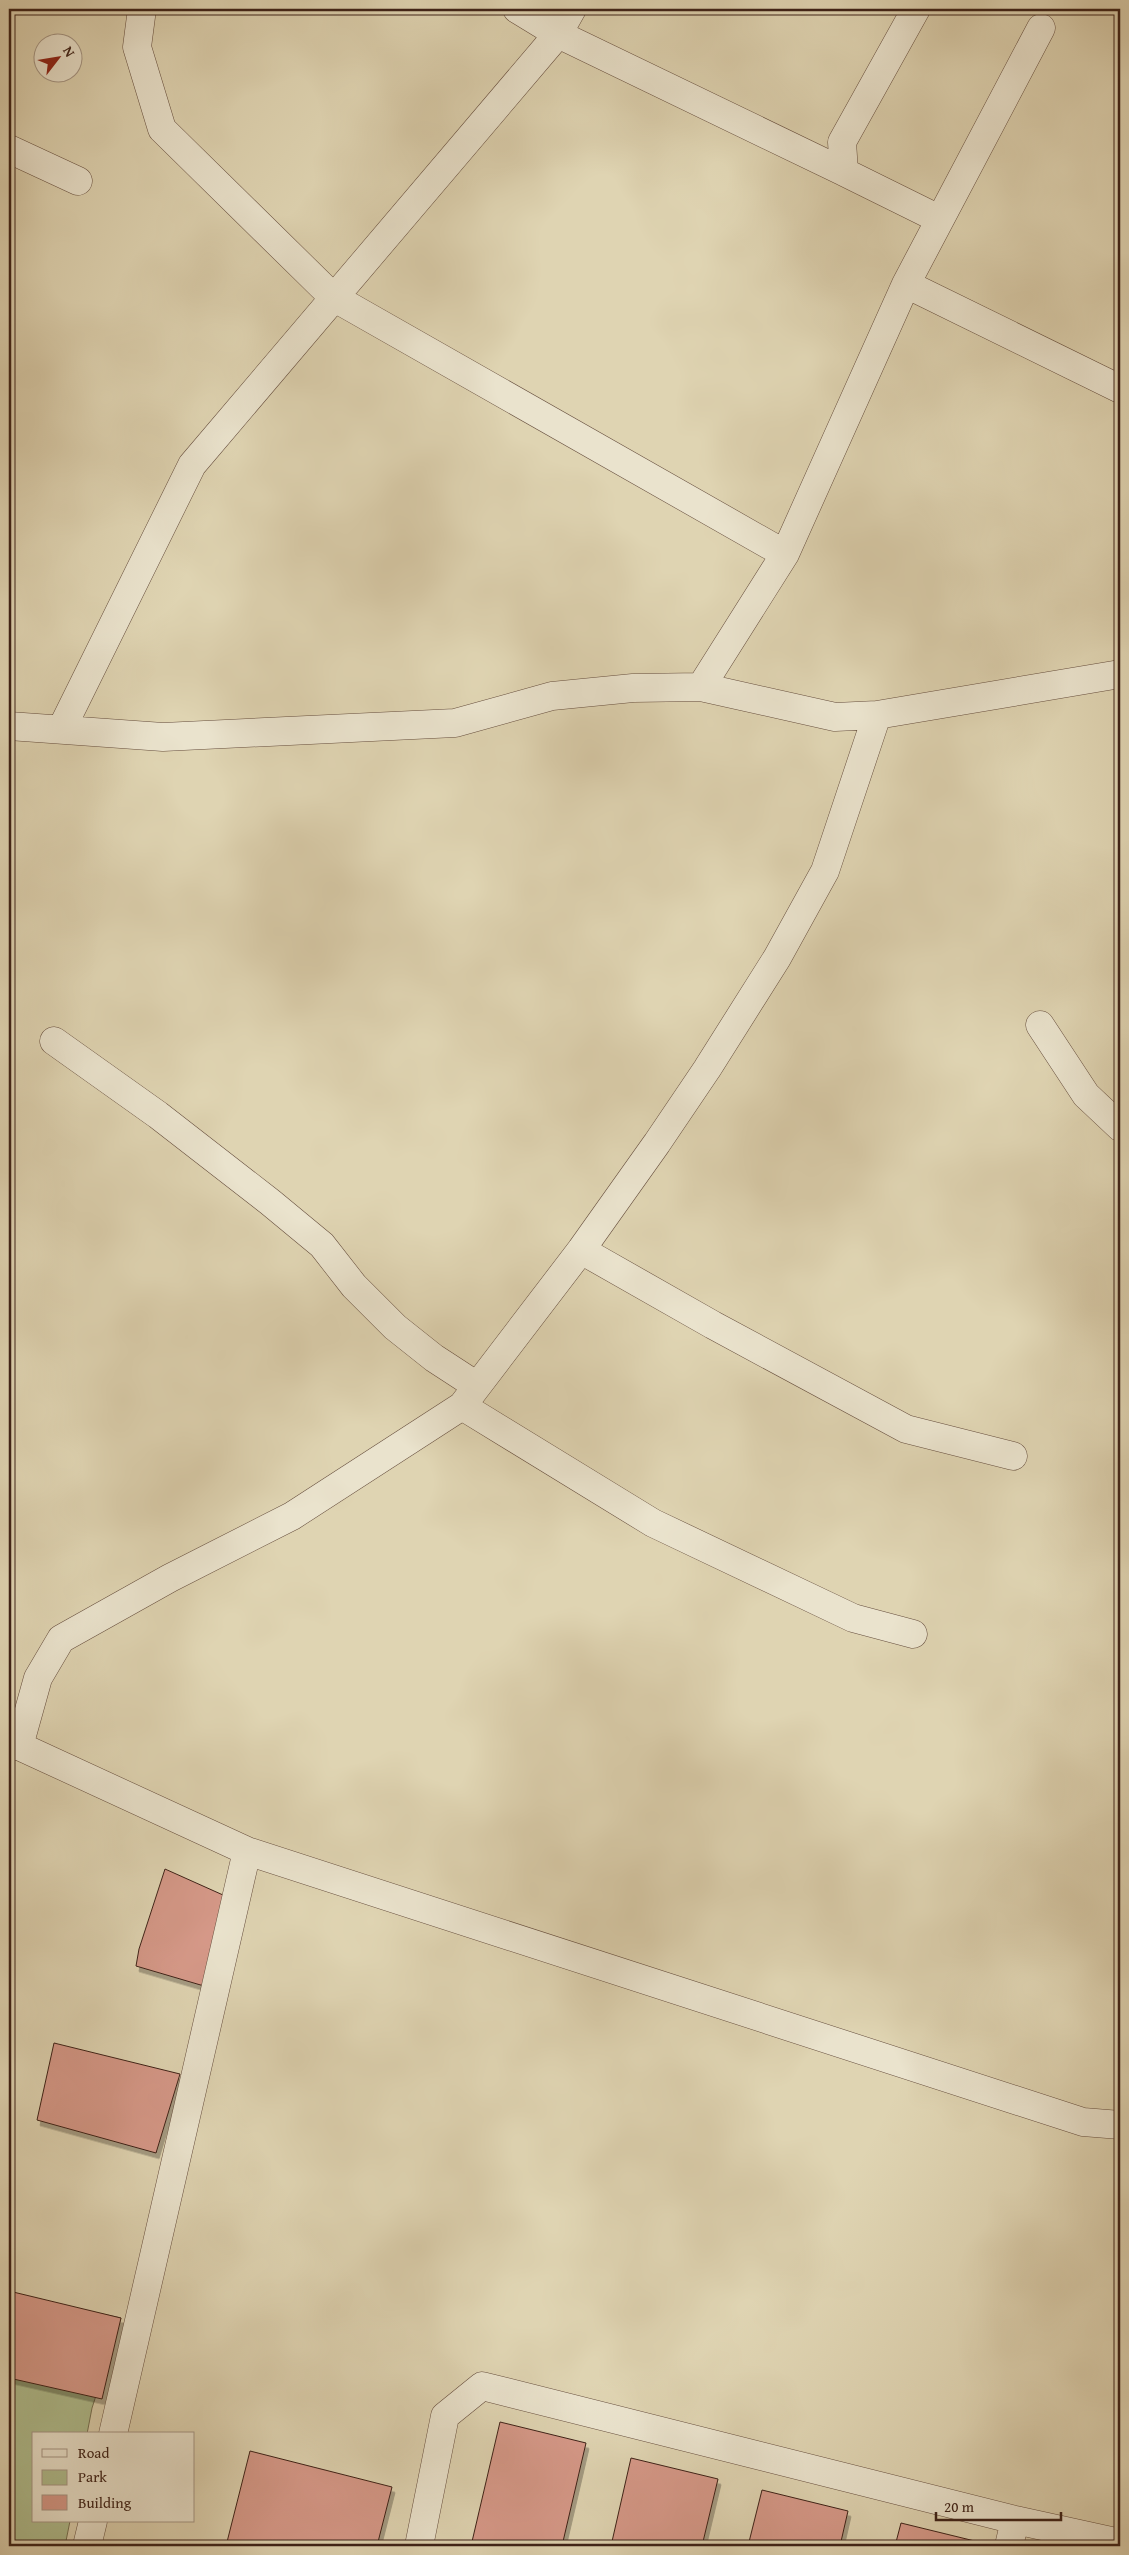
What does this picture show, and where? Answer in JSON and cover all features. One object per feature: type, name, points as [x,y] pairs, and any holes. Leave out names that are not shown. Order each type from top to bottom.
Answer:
[{"type":"street","points":[[142,9],[137,48],[162,129],[332,297],[785,554]]},
{"type":"street","points":[[517,9],[558,34],[939,219]]},
{"type":"street","points":[[62,728],[192,465],[332,297],[558,34],[572,9]]},
{"type":"street","points":[[844,172],[842,142],[916,9]]},
{"type":"street","points":[[701,686],[785,554],[906,284],[1042,28]]},
{"type":"street","points":[[9,149],[78,181]]},
{"type":"street","points":[[906,284],[1120,389]]},
{"type":"street","points":[[9,726],[164,736],[456,722],[552,696],[632,688],[701,686],[835,717],[877,715],[1120,674]]},
{"type":"street","points":[[877,715],[825,871],[792,932],[707,1070],[581,1250],[469,1396],[292,1516],[170,1578],[61,1639],[38,1678],[14,1746],[247,1851],[1083,2122],[1120,2125]]},
{"type":"street","points":[[1040,1025],[1086,1095],[1120,1127]]},
{"type":"street","points":[[54,1041],[158,1115],[322,1244],[354,1286],[395,1327],[434,1358],[469,1396],[653,1523],[853,1618],[913,1634]]},
{"type":"street","points":[[581,1250],[713,1325],[906,1429],[1012,1456]]},
{"type":"street","points":[[113,2432],[247,1851]]},
{"type":"street","points":[[419,2546],[445,2416],[482,2386],[1015,2520],[1120,2543]]},
{"type":"street","points":[[1009,2546],[1015,2520]]},
{"type":"street","points":[[87,2546],[93,2522]]},
{"type":"green space","points":[[9,2294],[121,2318],[92,2408],[87,2432],[32,2432],[32,2522],[70,2522],[65,2546],[9,2546]]},
{"type":"building","points":[[165,1869],[223,1895],[204,1986],[136,1966],[139,1949]]},
{"type":"building","points":[[54,2043],[180,2074],[156,2153],[37,2120]]},
{"type":"building","points":[[9,2291],[121,2318],[102,2399],[9,2378]]},
{"type":"building","points":[[500,2422],[586,2443],[562,2546],[471,2546]]},
{"type":"building","points":[[250,2451],[392,2487],[377,2546],[226,2546]]},
{"type":"building","points":[[631,2458],[718,2479],[702,2546],[611,2546]]},
{"type":"building","points":[[762,2490],[848,2511],[840,2546],[748,2546]]},
{"type":"building","points":[[901,2523],[987,2544],[987,2546],[895,2546]]}]
